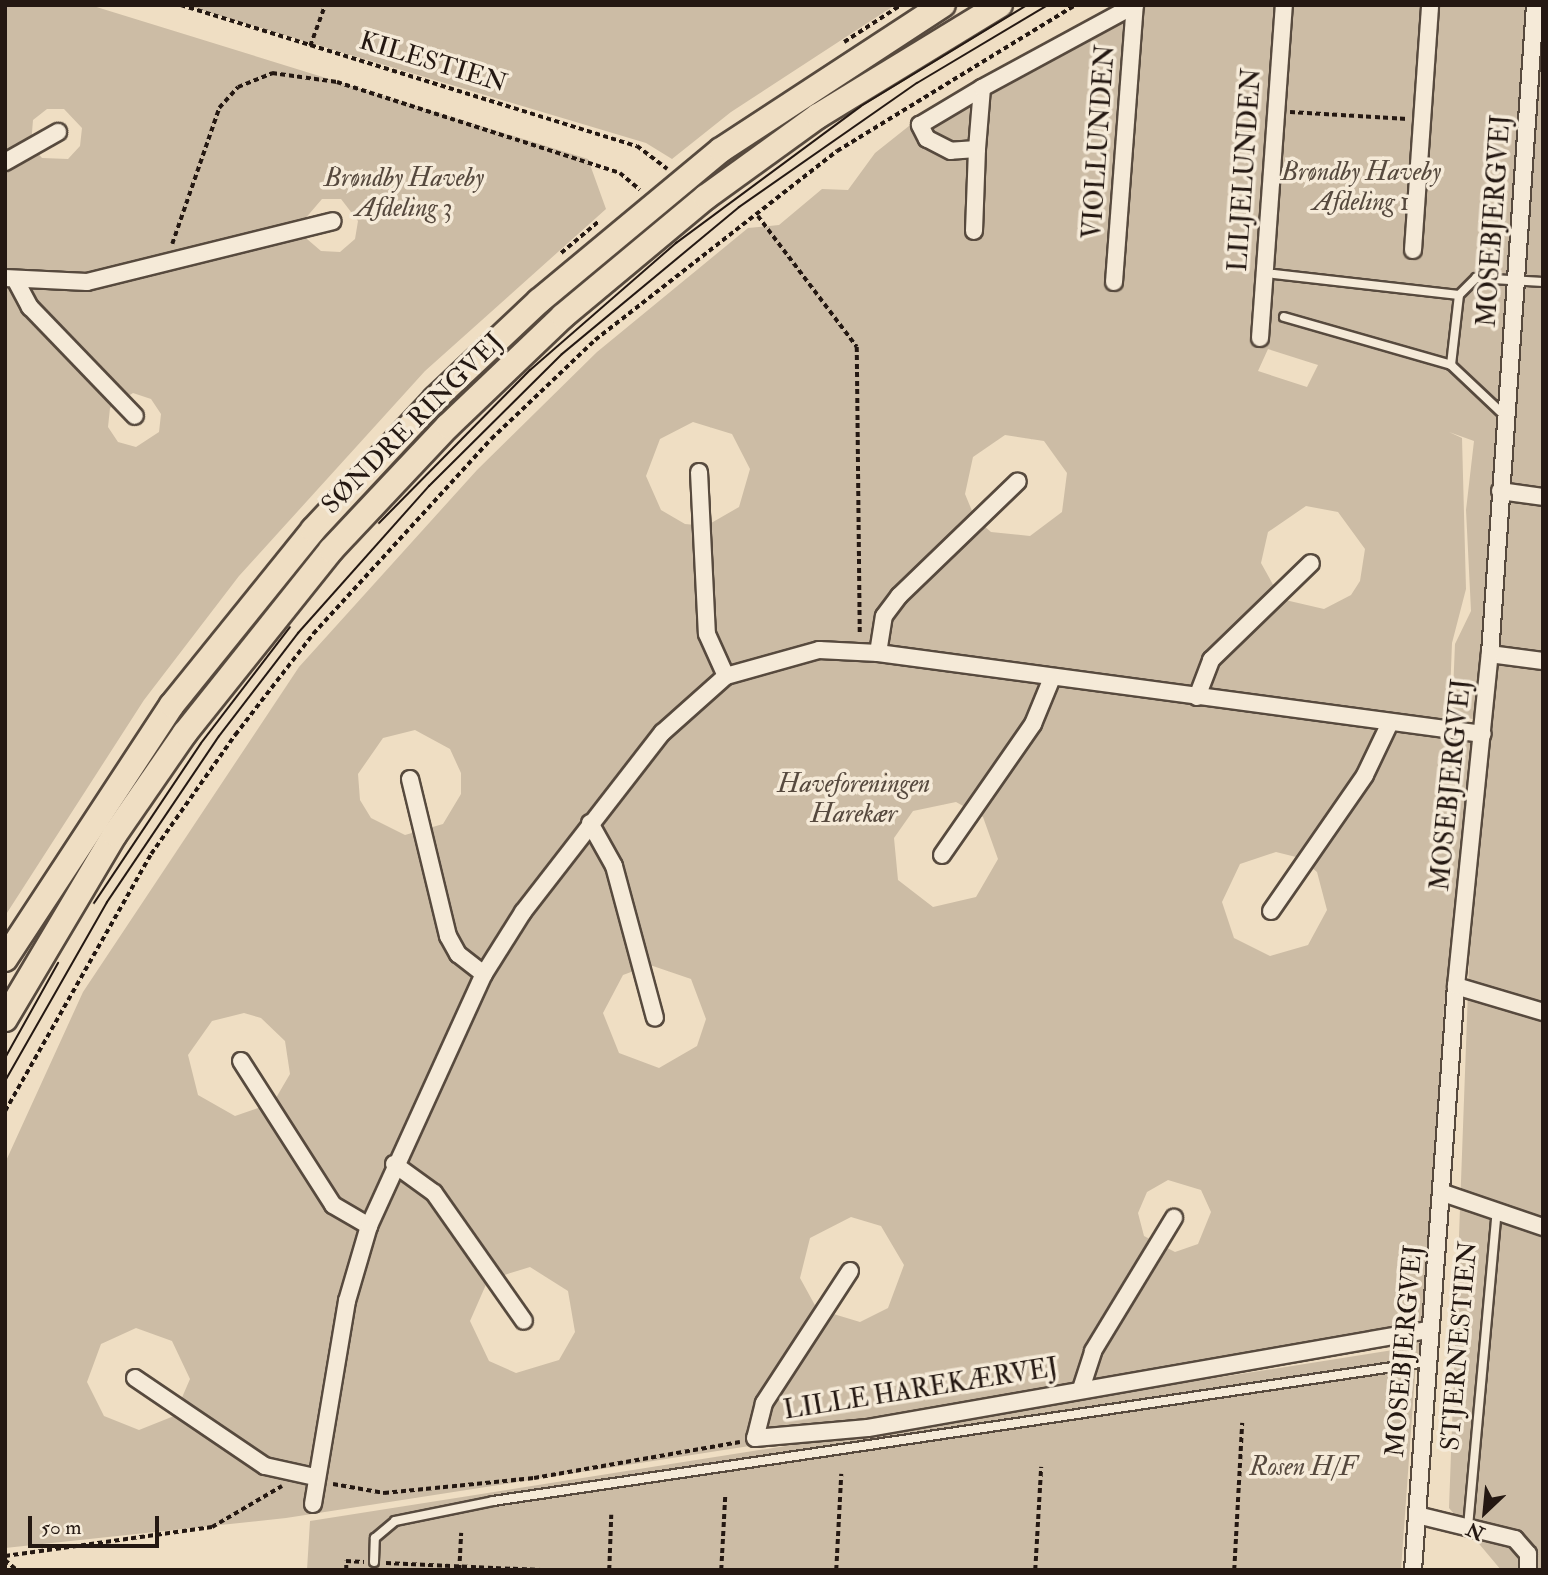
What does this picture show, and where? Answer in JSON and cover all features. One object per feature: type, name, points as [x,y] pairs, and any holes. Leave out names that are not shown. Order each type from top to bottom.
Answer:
[{"type":"main road","name":"SØNDRE RINGVEJ","points":[[5,959],[187,685],[313,530],[435,399],[539,301],[722,150],[943,5]]},
{"type":"main road","name":"SØNDRE RINGVEJ","points":[[5,1019],[115,834],[185,733],[331,550],[448,426],[564,316],[706,197],[818,116],[1000,5]]},
{"type":"street","points":[[977,149],[940,149],[920,125],[1135,5]]},
{"type":"street","name":"VIOLLUNDEN","points":[[1114,282],[1135,5]]},
{"type":"street","name":"LILJELUNDEN","points":[[1260,338],[1273,111],[1284,5]]},
{"type":"street","points":[[1413,250],[1430,5]]},
{"type":"street","name":"MOSEBJERGVEJ","points":[[1413,1570],[1428,1330],[1443,1193],[1456,986],[1490,654],[1504,415],[1535,5]]},
{"type":"street","points":[[974,230],[982,88]]},
{"type":"street","points":[[5,162],[58,132]]},
{"type":"street","points":[[11,279],[87,282],[165,265],[333,221]]},
{"type":"street","points":[[11,279],[30,307],[135,416]]},
{"type":"street","points":[[699,472],[707,634],[726,676]]},
{"type":"street","points":[[878,653],[884,616],[899,596],[1018,481]]},
{"type":"street","points":[[1500,491],[1543,498]]},
{"type":"street","points":[[1198,697],[1211,660],[1311,562]]},
{"type":"street","points":[[313,1504],[315,1477],[347,1301],[369,1226],[394,1164],[484,974],[590,823],[662,733],[726,676],[819,650],[878,653],[1389,725],[1483,734]]},
{"type":"street","points":[[1490,654],[1543,662]]},
{"type":"street","points":[[942,855],[1033,724],[1052,678]]},
{"type":"street","points":[[1271,911],[1371,765],[1389,725]]},
{"type":"street","points":[[411,779],[448,936],[458,954],[484,974]]},
{"type":"street","points":[[590,823],[614,866],[654,1018]]},
{"type":"street","points":[[1456,986],[1543,1012]]},
{"type":"street","points":[[241,1061],[333,1205],[369,1226]]},
{"type":"street","points":[[394,1164],[434,1193],[524,1321]]},
{"type":"street","name":"STJERNESTIEN","points":[[1443,1193],[1543,1227]]},
{"type":"street","name":"LILLE HAREKÆRVEJ","points":[[1081,1389],[1082,1371],[1174,1218]]},
{"type":"street","name":"LILLE HAREKÆRVEJ","points":[[850,1271],[764,1403],[752,1434],[761,1440],[868,1428],[1428,1330]]},
{"type":"street","points":[[135,1378],[265,1466],[294,1476],[315,1477]]},
{"type":"street","points":[[1417,1515],[1515,1539],[1528,1554],[1528,1570]]},
{"type":"lane","points":[[1274,274],[1459,295]]},
{"type":"lane","points":[[1451,365],[1459,295],[1476,278],[1543,282]]},
{"type":"lane","points":[[1284,317],[1451,365],[1504,415]]},
{"type":"lane","name":"STJERNESTIEN","points":[[1468,1527],[1497,1211]]},
{"type":"lane","points":[[374,1562],[375,1538],[395,1521],[481,1504],[1426,1362]]},
{"type":"path","name":"KILESTIEN","points":[[181,5],[637,146],[667,169]]},
{"type":"path","points":[[310,46],[325,5]]},
{"type":"path","points":[[5,1111],[151,854],[313,634],[491,439],[594,340],[698,256],[758,216],[904,106],[1075,5]]},
{"type":"path","points":[[165,265],[219,108],[238,87],[272,73],[337,82],[621,173],[640,190]]},
{"type":"path","points":[[1273,111],[1421,120]]},
{"type":"path","points":[[758,216],[857,347],[860,652]]},
{"type":"path","points":[[1234,1570],[1242,1423]]},
{"type":"path","points":[[315,1477],[384,1493],[534,1478],[745,1441],[752,1434]]},
{"type":"path","points":[[1035,1570],[1041,1467]]},
{"type":"path","points":[[836,1570],[841,1474]]},
{"type":"path","points":[[5,1558],[212,1527],[294,1476]]},
{"type":"path","points":[[721,1570],[724,1495]]},
{"type":"path","points":[[609,1570],[611,1515]]},
{"type":"path","points":[[459,1568],[460,1533]]},
{"type":"path","points":[[5,1558],[17,1570]]},
{"type":"path","points":[[346,1570],[346,1561],[541,1570]]},
{"type":"green space","name":"Brøndby Haveby Afdeling 3","points":[[5,5],[90,5],[588,159],[606,209],[425,371],[239,576],[144,700],[5,916]],"holes":[[[47,109],[64,109],[82,128],[80,146],[68,159],[42,158],[31,145],[33,120]],[[322,199],[341,199],[358,221],[355,239],[340,252],[321,251],[307,239],[304,220]],[[133,393],[151,399],[161,414],[159,432],[136,447],[118,442],[108,427],[110,408]]]},
{"type":"green space","points":[[184,5],[895,5],[731,112],[672,159],[646,143]]},
{"type":"green space","points":[[1122,5],[1543,5],[1543,1570],[1501,1570],[1449,1508],[1476,773],[1444,1007],[1425,1365],[1416,1361],[1401,1570],[307,1570],[310,1521],[1393,1350],[1388,1347],[286,1518],[5,1548],[5,1163],[83,992],[299,667],[477,470],[597,352],[748,228],[779,225],[822,189],[848,190],[875,153],[914,122]],"holes":[[[1268,349],[1318,365],[1307,387],[1258,371]],[[693,422],[732,434],[750,469],[739,507],[706,526],[685,524],[661,510],[646,476],[660,439]],[[1449,432],[1474,441],[1466,510],[1471,611],[1455,644],[1452,715],[1478,720],[1474,746],[1460,737],[1458,748],[1448,747],[1452,643],[1466,589],[1462,438]],[[1005,435],[1044,441],[1067,473],[1062,512],[1030,536],[991,532],[975,518],[965,494],[973,457]],[[1306,506],[1338,512],[1365,549],[1360,581],[1351,595],[1324,609],[1281,599],[1261,563],[1268,532]],[[415,730],[450,749],[461,773],[461,794],[443,824],[405,835],[371,818],[360,800],[358,774],[383,738]],[[956,802],[983,817],[998,859],[976,897],[933,907],[898,880],[894,838],[913,811]],[[1276,852],[1300,858],[1317,872],[1327,910],[1308,945],[1270,956],[1234,938],[1222,902],[1240,864]],[[650,965],[691,979],[706,1019],[697,1046],[659,1068],[619,1053],[603,1013],[623,975]],[[244,1013],[261,1018],[285,1041],[290,1074],[273,1103],[235,1116],[198,1095],[188,1055],[212,1021]],[[1168,1180],[1201,1190],[1211,1212],[1198,1244],[1175,1252],[1144,1236],[1138,1213],[1147,1192]],[[851,1217],[881,1226],[904,1265],[888,1308],[860,1322],[817,1309],[800,1278],[810,1238]],[[530,1267],[568,1291],[575,1332],[559,1360],[516,1373],[489,1361],[470,1321],[488,1280]],[[136,1328],[172,1341],[190,1379],[174,1416],[139,1430],[104,1416],[87,1382],[101,1344]]]},
{"type":"tram line","points":[[379,523],[530,370],[676,243],[861,106],[1027,5]]},
{"type":"tram line","points":[[5,1081],[107,902],[219,736],[298,633],[429,486],[562,354],[739,207],[917,83],[1048,5]]},
{"type":"tram line","points":[[94,903],[201,743],[290,627]]},
{"type":"tram line","points":[[5,1058],[58,963]]},
{"type":"park label","name":"Brøndby Haveby Afdeling 1","points":[[1361,188]]},
{"type":"park label","name":"Haveforeningen Harekær","points":[[854,800]]},
{"type":"park label","name":"Rosen H/F","points":[[1303,1468]]}]
